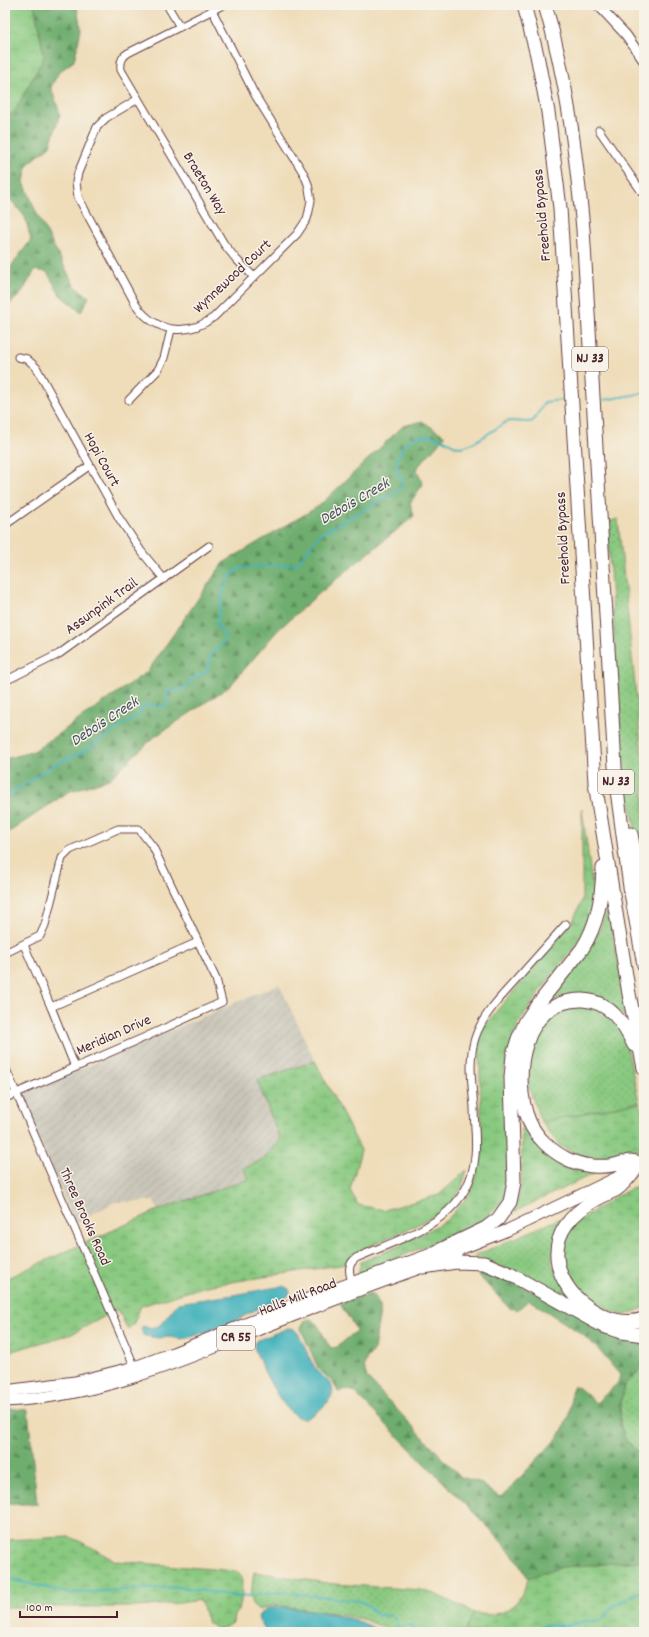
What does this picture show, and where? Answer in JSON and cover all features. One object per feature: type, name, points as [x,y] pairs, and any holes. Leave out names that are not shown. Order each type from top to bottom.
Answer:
[{"type":"highway","name":"Freehold Bypass","points":[[524,5],[537,55],[548,112],[560,208],[595,783],[625,971],[643,1066]]},
{"type":"highway","name":"NJ 33","points":[[545,5],[561,69],[571,122],[578,176],[583,229],[616,784],[632,900],[644,965]]},
{"type":"highway","points":[[611,717],[644,905]]},
{"type":"highway","points":[[438,1251],[486,1228],[498,1219],[510,1202],[514,1182],[511,1077],[513,1055],[518,1039],[534,1008],[582,949],[594,927],[599,909],[603,836]]},
{"type":"highway","points":[[639,1164],[604,1166],[580,1164],[562,1156],[547,1145],[533,1129],[524,1108],[520,1081],[521,1062],[528,1038],[542,1017],[559,1004],[578,1000],[591,1001],[600,1004],[615,1014],[625,1027],[643,1066]]},
{"type":"highway","points":[[639,1164],[617,1188],[593,1201],[569,1220],[564,1227],[558,1242],[557,1258],[559,1269],[567,1285],[581,1302],[589,1308],[603,1316],[618,1321],[633,1322],[644,1319]]},
{"type":"highway","points":[[422,1267],[456,1262],[484,1263],[510,1274],[603,1326],[622,1332],[644,1335]]},
{"type":"main road","name":"Halls Mill Road","points":[[5,1391],[137,1372],[179,1362],[313,1307],[453,1256],[460,1249],[508,1230],[639,1164]]},
{"type":"main road","name":"Halls Mill Road","points":[[5,1401],[42,1398],[77,1392],[137,1372],[211,1338],[352,1282],[438,1251],[449,1248],[460,1249]]},
{"type":"main road","points":[[179,1362],[180,1357],[208,1344],[211,1338]]},
{"type":"street","points":[[167,5],[180,27],[223,5]]},
{"type":"street","points":[[598,5],[626,35],[644,61]]},
{"type":"street","name":"Wynnewood Court","points":[[171,330],[192,328],[206,322],[254,277],[302,228],[309,211],[310,191],[304,174],[255,95],[212,10]]},
{"type":"street","name":"Braeton Way","points":[[180,27],[128,53],[122,59],[121,70],[224,244],[236,259],[254,277]]},
{"type":"street","points":[[129,400],[158,370],[164,358],[171,330],[150,320],[136,305],[80,203],[77,191],[78,173],[97,127],[106,118],[138,99]]},
{"type":"street","points":[[599,130],[644,195]]},
{"type":"street","name":"Hopi Court","points":[[18,357],[27,360],[36,366],[89,466],[129,536],[164,579]]},
{"type":"street","points":[[5,525],[89,466]]},
{"type":"street","name":"Assunpink Trail","points":[[5,681],[59,654],[209,546]]},
{"type":"street","points":[[5,954],[40,936],[45,925],[62,858],[70,850],[118,829],[139,829],[152,847],[198,942],[51,1007]]},
{"type":"street","points":[[352,1282],[349,1268],[352,1261],[432,1224],[451,1209],[465,1191],[472,1173],[475,1155],[471,1066],[473,1046],[477,1032],[494,1005],[566,924]]},
{"type":"street","name":"Meridian Drive","points":[[5,1098],[222,1002],[216,980],[198,942]]},
{"type":"street","points":[[24,945],[75,1067]]},
{"type":"street","name":"Three Brooks Road","points":[[5,1067],[137,1372]]},
{"type":"shaded area","points":[[279,984],[315,1061],[258,1081],[280,1139],[265,1158],[243,1169],[249,1179],[158,1210],[154,1201],[115,1202],[75,1223],[20,1095]]},
{"type":"green space","points":[[5,5],[34,5],[44,57],[14,112],[5,116]]},
{"type":"green space","points":[[34,5],[80,5],[77,8],[81,30],[74,61],[59,72],[51,87],[60,114],[50,146],[27,165],[24,182],[36,212],[74,285],[89,297],[81,312],[60,295],[47,272],[35,270],[21,294],[5,308],[5,288],[8,285],[12,265],[31,240],[25,217],[7,195],[5,186],[5,116],[14,112],[44,57]]},
{"type":"green space","points":[[422,421],[445,436],[416,469],[423,484],[410,503],[414,516],[316,596],[278,630],[230,686],[153,738],[109,779],[68,792],[5,835],[5,759],[34,751],[148,671],[223,563],[319,506],[403,426]]},
{"type":"green space","points":[[618,519],[644,774],[644,875],[622,760],[607,522]]},
{"type":"green space","points":[[582,809],[595,905],[585,933],[542,989],[518,1024],[504,1072],[510,1158],[504,1200],[483,1221],[358,1275],[361,1262],[399,1246],[447,1220],[470,1194],[482,1156],[479,1032],[573,921],[582,900]]},
{"type":"green space","points":[[607,909],[631,1023],[604,997],[568,995],[545,1002],[597,936]]},
{"type":"green space","points":[[578,1004],[596,1006],[624,1032],[639,1102],[541,1122],[528,1085],[530,1047],[551,1015]]},
{"type":"green space","points":[[315,1061],[361,1150],[350,1190],[358,1205],[384,1210],[439,1195],[467,1170],[461,1189],[447,1209],[415,1226],[366,1248],[346,1264],[206,1286],[141,1306],[133,1325],[127,1329],[118,1309],[72,1334],[5,1353],[5,1279],[158,1210],[249,1179],[243,1169],[265,1158],[280,1139],[257,1080]]},
{"type":"green space","points":[[639,1102],[644,1118],[644,1148],[618,1158],[587,1158],[560,1146],[541,1122]]},
{"type":"green space","points":[[522,1119],[541,1148],[561,1167],[599,1171],[514,1212],[521,1186]]},
{"type":"green space","points":[[644,1182],[644,1308],[624,1315],[599,1308],[572,1282],[562,1247],[575,1223],[615,1197]]},
{"type":"green space","points":[[566,1216],[551,1263],[580,1309],[525,1276],[474,1256]]},
{"type":"green space","points":[[482,1268],[644,1341],[644,1366],[625,1384],[620,1409],[620,1423],[624,1437],[644,1459],[644,1561],[563,1567],[528,1578],[518,1561],[491,1530],[353,1391],[345,1389],[338,1392],[334,1384],[318,1368],[301,1329],[305,1321],[311,1319],[314,1321],[329,1346],[332,1348],[337,1347],[355,1332],[356,1329],[340,1304],[371,1293],[377,1299],[380,1310],[374,1350],[367,1358],[364,1367],[367,1378],[461,1477],[479,1482],[498,1496],[502,1497],[560,1435],[568,1418],[571,1393],[574,1386],[579,1388],[596,1403],[618,1383],[620,1375],[598,1349],[582,1334],[529,1300],[517,1310],[509,1308],[478,1275],[477,1271]]},
{"type":"green space","points":[[644,1366],[644,1459],[624,1437],[620,1423],[620,1409],[625,1384]]},
{"type":"green space","points":[[5,1408],[28,1410],[37,1504],[5,1504]]},
{"type":"green space","points":[[69,1537],[116,1561],[236,1571],[242,1577],[241,1603],[234,1615],[233,1623],[217,1629],[208,1623],[202,1604],[199,1600],[138,1607],[5,1607],[5,1540]]},
{"type":"green space","points":[[644,1561],[644,1632],[465,1632],[474,1613],[494,1614],[509,1609],[520,1597],[528,1578],[563,1567]]},
{"type":"green space","points":[[254,1572],[334,1584],[421,1590],[435,1594],[474,1613],[466,1632],[392,1632],[365,1620],[341,1614],[274,1605],[259,1610],[252,1604],[251,1594]]},
{"type":"water","points":[[283,1286],[289,1289],[290,1293],[288,1296],[262,1306],[232,1323],[188,1338],[158,1338],[143,1335],[141,1328],[143,1326],[151,1329],[160,1325],[178,1303]]},
{"type":"water","points":[[288,1328],[294,1329],[298,1333],[314,1366],[329,1382],[333,1392],[328,1402],[319,1411],[304,1419],[296,1416],[281,1400],[267,1377],[254,1347],[258,1340]]},
{"type":"water","points":[[274,1607],[316,1611],[344,1617],[382,1632],[266,1632],[258,1616],[265,1610]]},
{"type":"waterway","name":"Debois Creek","points":[[604,400],[644,393]]},
{"type":"waterway","name":"Debois Creek","points":[[5,797],[54,765],[84,751],[124,725],[136,717],[141,712],[143,706],[165,706],[168,701],[168,691],[186,688],[187,684],[191,680],[207,671],[211,655],[225,641],[225,636],[216,624],[223,593],[229,578],[234,572],[241,568],[297,564],[320,534],[400,490],[402,480],[397,472],[397,463],[403,447],[411,439],[428,436],[443,440],[458,447],[465,446],[484,437],[506,422],[533,421],[545,402],[562,400]]},
{"type":"waterway","points":[[5,1578],[68,1593],[181,1587],[238,1597],[282,1592],[359,1601],[366,1604],[378,1615],[392,1616],[395,1618],[398,1628],[412,1625],[416,1632]]},
{"type":"waterway","points":[[529,1632],[544,1625],[568,1625],[586,1621],[599,1621],[605,1617],[613,1606],[642,1591],[644,1592]]},
{"type":"waterway","points":[[556,1626],[563,1632]]}]
